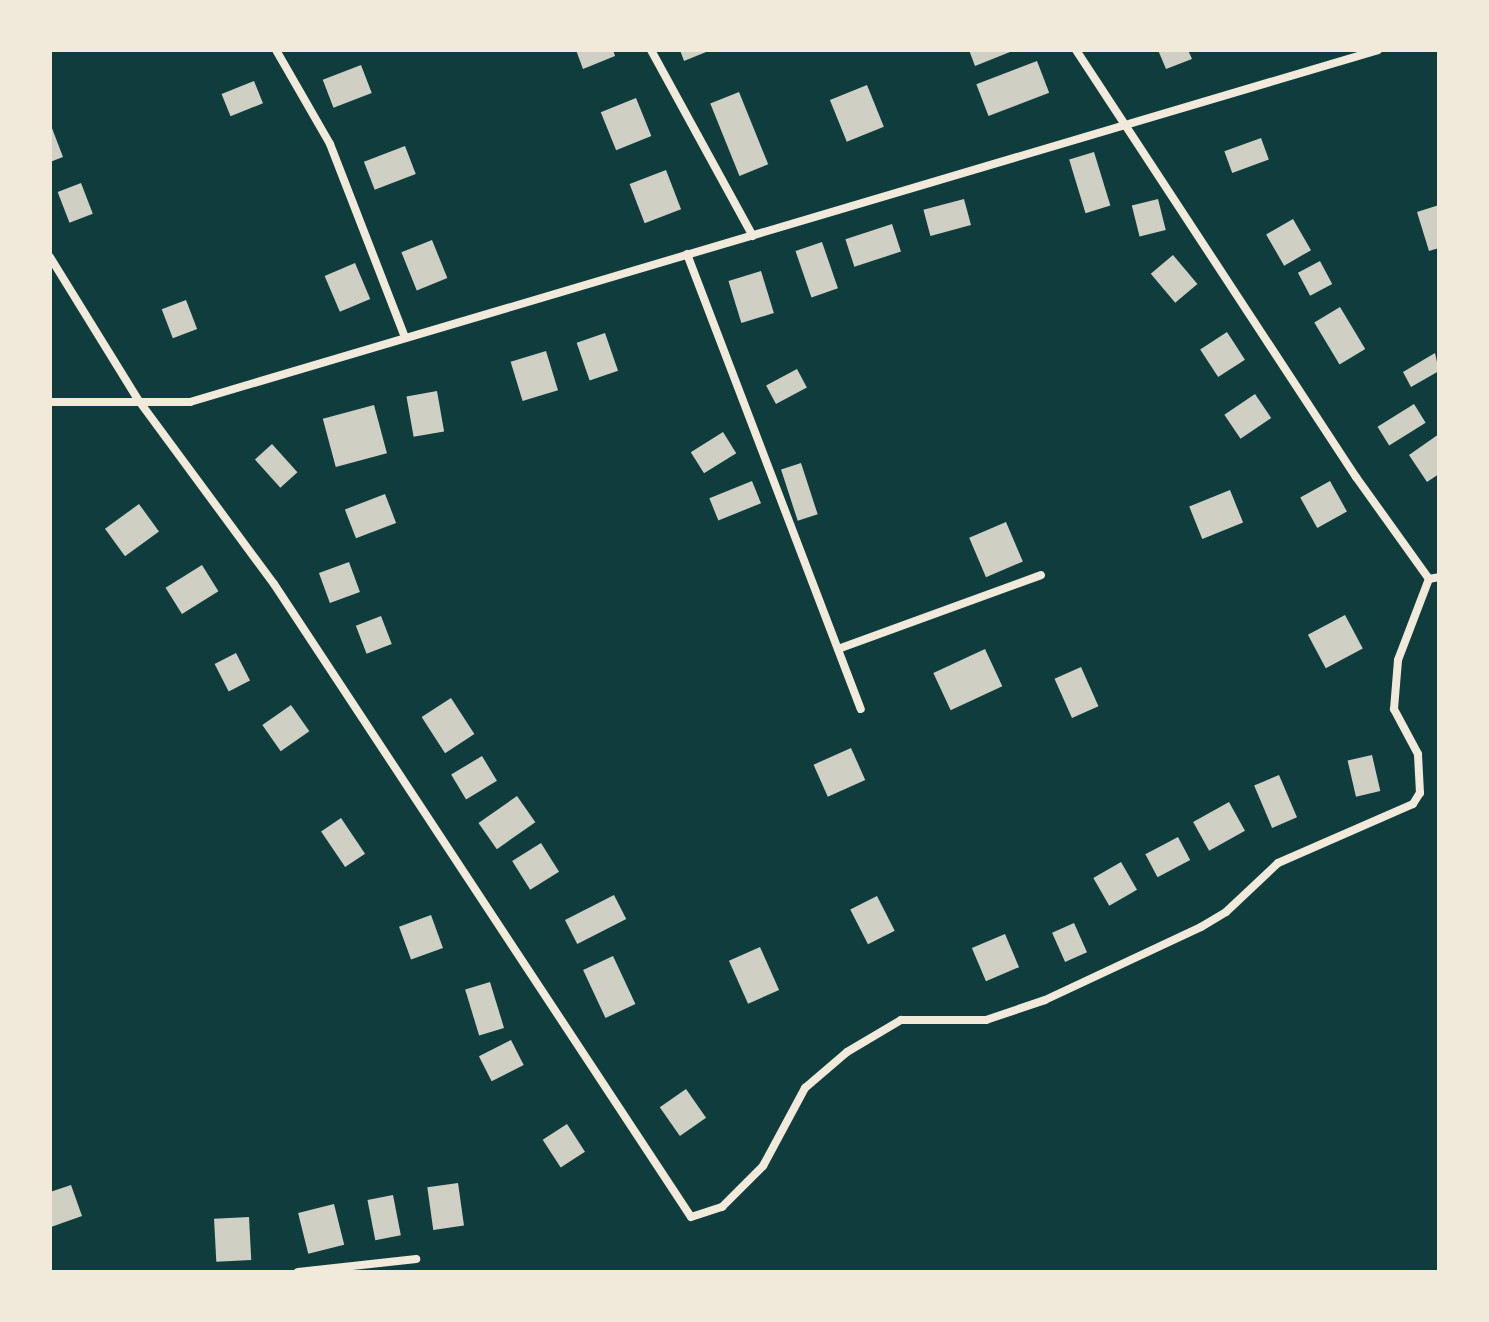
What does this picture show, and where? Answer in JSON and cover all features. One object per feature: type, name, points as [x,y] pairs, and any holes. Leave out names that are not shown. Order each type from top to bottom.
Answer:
[{"type":"street","points":[[276,50],[330,144],[405,337]]},
{"type":"street","points":[[651,50],[753,236]]},
{"type":"street","points":[[50,257],[139,401],[274,584],[689,1216],[722,1207],[763,1166],[805,1088],[847,1052],[901,1020],[986,1020],[1045,1000],[1201,927],[1226,912],[1278,863],[1413,804],[1420,793],[1418,754],[1394,709],[1398,660],[1434,578],[1356,477],[1076,50]]},
{"type":"street","points":[[50,402],[190,402],[1378,50]]},
{"type":"street","points":[[687,254],[861,709]]},
{"type":"street","points":[[838,649],[1041,575]]},
{"type":"street","points":[[298,1272],[416,1259]]},
{"type":"building","points":[[576,50],[613,50],[615,56],[583,69]]},
{"type":"building","points":[[680,50],[711,50],[684,61]]},
{"type":"building","points":[[969,50],[1015,50],[975,66]]},
{"type":"building","points":[[1158,50],[1188,50],[1192,59],[1166,69]]},
{"type":"building","points":[[1037,61],[1049,93],[989,116],[976,84]]},
{"type":"building","points":[[361,65],[372,93],[333,108],[323,80]]},
{"type":"building","points":[[254,81],[263,103],[231,116],[222,94]]},
{"type":"building","points":[[867,85],[884,127],[847,142],[830,100]]},
{"type":"building","points":[[739,92],[768,164],[739,176],[710,104]]},
{"type":"building","points":[[636,98],[651,136],[616,150],[601,112]]},
{"type":"building","points":[[50,123],[63,157],[50,162]]},
{"type":"building","points":[[1261,138],[1269,160],[1232,173],[1224,151]]},
{"type":"building","points":[[405,146],[416,174],[375,190],[364,162]]},
{"type":"building","points":[[1094,152],[1110,206],[1086,213],[1069,160]]},
{"type":"building","points":[[666,170],[681,209],[645,223],[630,184]]},
{"type":"building","points":[[81,183],[93,214],[69,223],[58,192]]},
{"type":"building","points":[[964,199],[971,225],[930,236],[923,210]]},
{"type":"building","points":[[1158,199],[1166,230],[1140,237],[1132,206]]},
{"type":"building","points":[[1439,205],[1439,248],[1429,251],[1417,212]]},
{"type":"building","points":[[1293,219],[1311,250],[1284,266],[1266,234]]},
{"type":"building","points":[[892,224],[901,252],[854,267],[845,239]]},
{"type":"building","points":[[432,240],[447,278],[417,290],[401,252]]},
{"type":"building","points":[[822,242],[838,288],[811,297],[796,251]]},
{"type":"building","points":[[1173,255],[1197,284],[1175,303],[1151,274]]},
{"type":"building","points":[[1320,261],[1332,284],[1310,296],[1298,273]]},
{"type":"building","points":[[355,263],[370,299],[340,312],[325,276]]},
{"type":"building","points":[[761,271],[774,313],[741,323],[728,281]]},
{"type":"building","points":[[186,300],[197,329],[173,338],[162,309]]},
{"type":"building","points":[[1340,307],[1365,349],[1340,364],[1314,322]]},
{"type":"building","points":[[1227,332],[1245,360],[1218,377],[1200,349]]},
{"type":"building","points":[[605,333],[618,371],[590,381],[577,343]]},
{"type":"building","points":[[546,351],[558,390],[523,401],[511,362]]},
{"type":"building","points":[[1435,353],[1439,371],[1411,387],[1403,372]]},
{"type":"building","points":[[797,369],[807,388],[776,404],[766,385]]},
{"type":"building","points":[[437,391],[444,431],[414,437],[406,396]]},
{"type":"building","points":[[1255,394],[1271,418],[1241,439],[1224,415]]},
{"type":"building","points":[[1414,404],[1426,423],[1389,445],[1378,427]]},
{"type":"building","points":[[374,405],[387,453],[336,467],[323,419]]},
{"type":"building","points":[[723,432],[736,453],[704,473],[691,452]]},
{"type":"building","points":[[1439,434],[1439,474],[1427,482],[1409,455]]},
{"type":"building","points":[[272,444],[297,472],[280,488],[255,459]]},
{"type":"building","points":[[801,463],[818,514],[798,521],[781,469]]},
{"type":"building","points":[[752,481],[761,503],[718,520],[709,498]]},
{"type":"building","points":[[1330,481],[1347,512],[1317,528],[1300,497]]},
{"type":"building","points":[[1230,490],[1243,522],[1202,539],[1189,506]]},
{"type":"building","points":[[385,494],[396,523],[356,538],[345,509]]},
{"type":"building","points":[[139,504],[159,532],[125,556],[105,529]]},
{"type":"building","points":[[1006,522],[1023,562],[986,577],[969,538]]},
{"type":"building","points":[[349,562],[360,592],[330,603],[319,573]]},
{"type":"building","points":[[202,565],[218,591],[182,614],[166,588]]},
{"type":"building","points":[[1345,615],[1363,649],[1326,668],[1308,635]]},
{"type":"building","points":[[381,616],[392,644],[367,654],[356,626]]},
{"type":"building","points":[[985,649],[1002,686],[951,710],[933,673]]},
{"type":"building","points":[[236,653],[250,681],[229,692],[215,664]]},
{"type":"building","points":[[1081,667],[1098,706],[1072,718],[1055,679]]},
{"type":"building","points":[[451,698],[474,734],[445,753],[422,717]]},
{"type":"building","points":[[291,705],[309,731],[281,751],[262,725]]},
{"type":"building","points":[[851,748],[865,780],[828,797],[814,765]]},
{"type":"building","points":[[1372,755],[1380,791],[1356,797],[1348,761]]},
{"type":"building","points":[[482,756],[497,781],[466,799],[451,775]]},
{"type":"building","points":[[1279,775],[1297,817],[1272,828],[1254,786]]},
{"type":"building","points":[[517,796],[535,822],[497,849],[478,823]]},
{"type":"building","points":[[1229,802],[1245,831],[1209,851],[1193,822]]},
{"type":"building","points":[[341,818],[365,854],[345,867],[321,831]]},
{"type":"building","points":[[1178,837],[1190,860],[1158,877],[1145,854]]},
{"type":"building","points":[[541,843],[559,872],[530,890],[512,861]]},
{"type":"building","points":[[1121,862],[1137,890],[1109,906],[1093,878]]},
{"type":"building","points":[[614,895],[626,919],[577,944],[565,920]]},
{"type":"building","points":[[877,896],[895,931],[868,944],[850,910]]},
{"type":"building","points":[[431,915],[443,948],[411,960],[399,927]]},
{"type":"building","points":[[1074,923],[1087,952],[1065,962],[1052,933]]},
{"type":"building","points":[[1005,934],[1019,967],[986,981],[972,948]]},
{"type":"building","points":[[760,947],[779,990],[748,1004],[729,961]]},
{"type":"building","points":[[613,956],[635,1004],[605,1018],[583,970]]},
{"type":"building","points":[[490,982],[504,1028],[479,1036],[465,990]]},
{"type":"building","points":[[511,1040],[524,1065],[492,1081],[479,1056]]},
{"type":"building","points":[[686,1089],[706,1118],[680,1136],[660,1107]]},
{"type":"building","points":[[567,1124],[585,1152],[561,1167],[543,1140]]},
{"type":"building","points":[[458,1183],[464,1226],[433,1230],[427,1187]]},
{"type":"building","points":[[71,1185],[82,1216],[51,1227],[50,1192]]},
{"type":"building","points":[[393,1195],[401,1235],[375,1240],[367,1200]]},
{"type":"building","points":[[334,1204],[344,1245],[308,1254],[298,1213]]},
{"type":"building","points":[[249,1217],[251,1260],[216,1262],[214,1219]]}]
